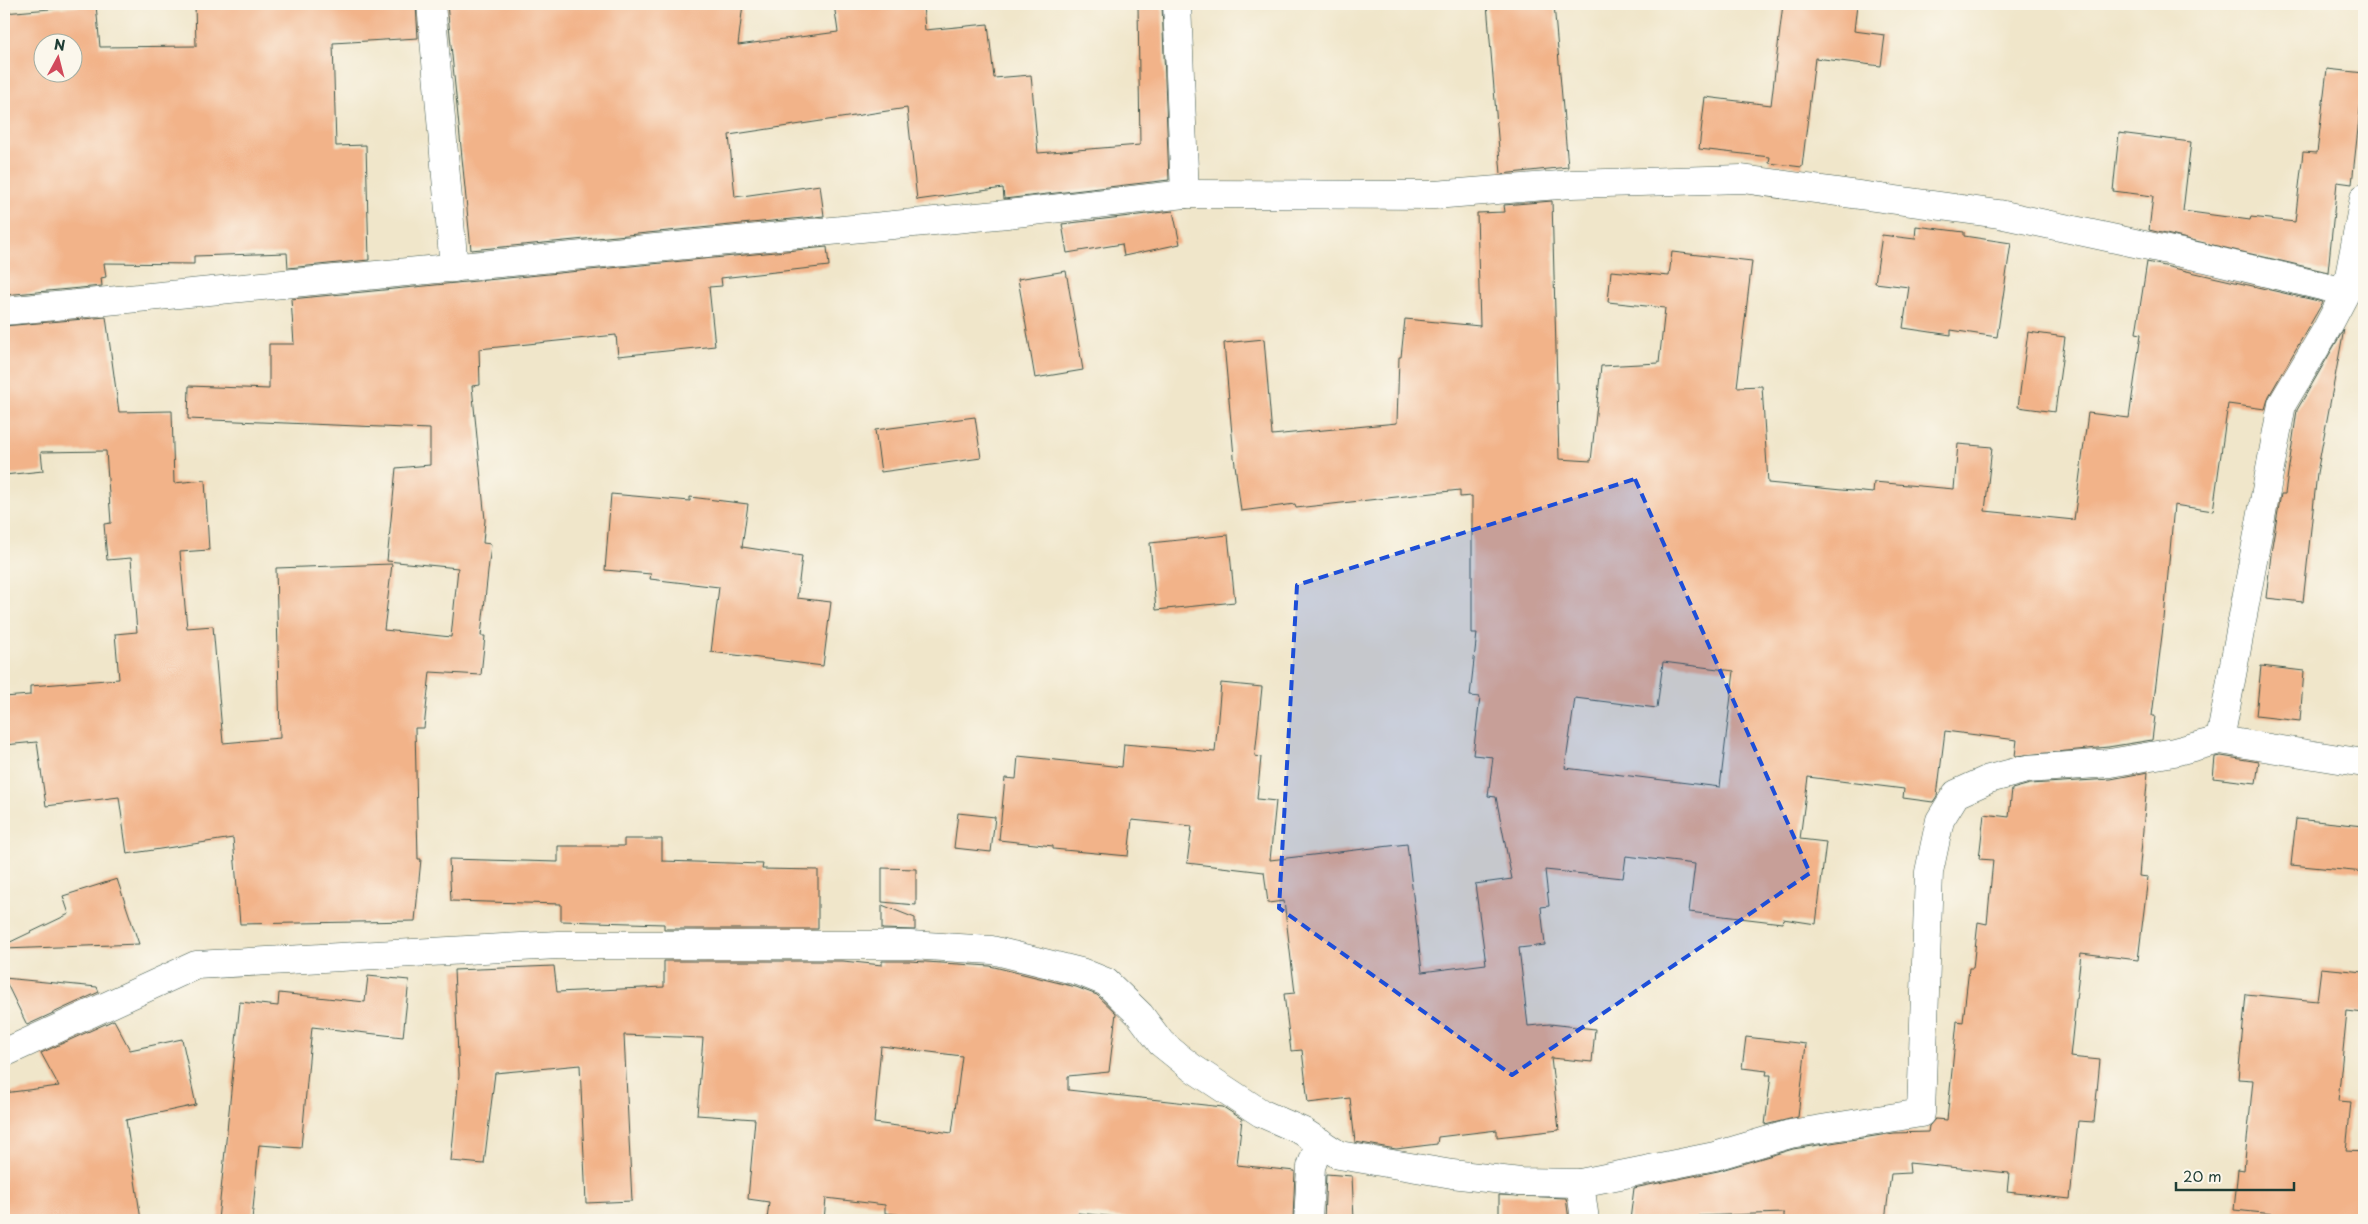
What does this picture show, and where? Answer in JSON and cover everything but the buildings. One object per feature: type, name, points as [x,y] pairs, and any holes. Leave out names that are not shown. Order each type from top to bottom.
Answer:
[{"type":"street","points":[[431,4],[454,268]]},
{"type":"street","points":[[1177,4],[1185,194]]},
{"type":"street","points":[[4,311],[1007,214],[1185,194],[1434,195],[1572,184],[1742,179],[1999,214],[2205,258],[2346,292]]},
{"type":"street","points":[[2220,740],[2282,404],[2325,332],[2346,292],[2364,198]]},
{"type":"street","points":[[4,1054],[196,965],[558,945],[910,945],[992,950],[1072,970],[1106,982],[1140,1015],[1161,1043],[1190,1067],[1261,1113],[1302,1131],[1339,1155],[1452,1174],[1520,1182],[1580,1182],[1715,1156],[1790,1134],[1920,1113],[1929,872],[1940,820],[1956,794],[1989,779],[2026,770],[2110,763],[2174,752],[2220,740],[2364,763]]},
{"type":"street","points":[[1308,1220],[1311,1167],[1320,1142]]},
{"type":"street","points":[[1580,1182],[1585,1220]]},
{"type":"highlighted area","points":[[1635,479],[1810,873],[1512,1075],[1279,908],[1297,585]]}]
